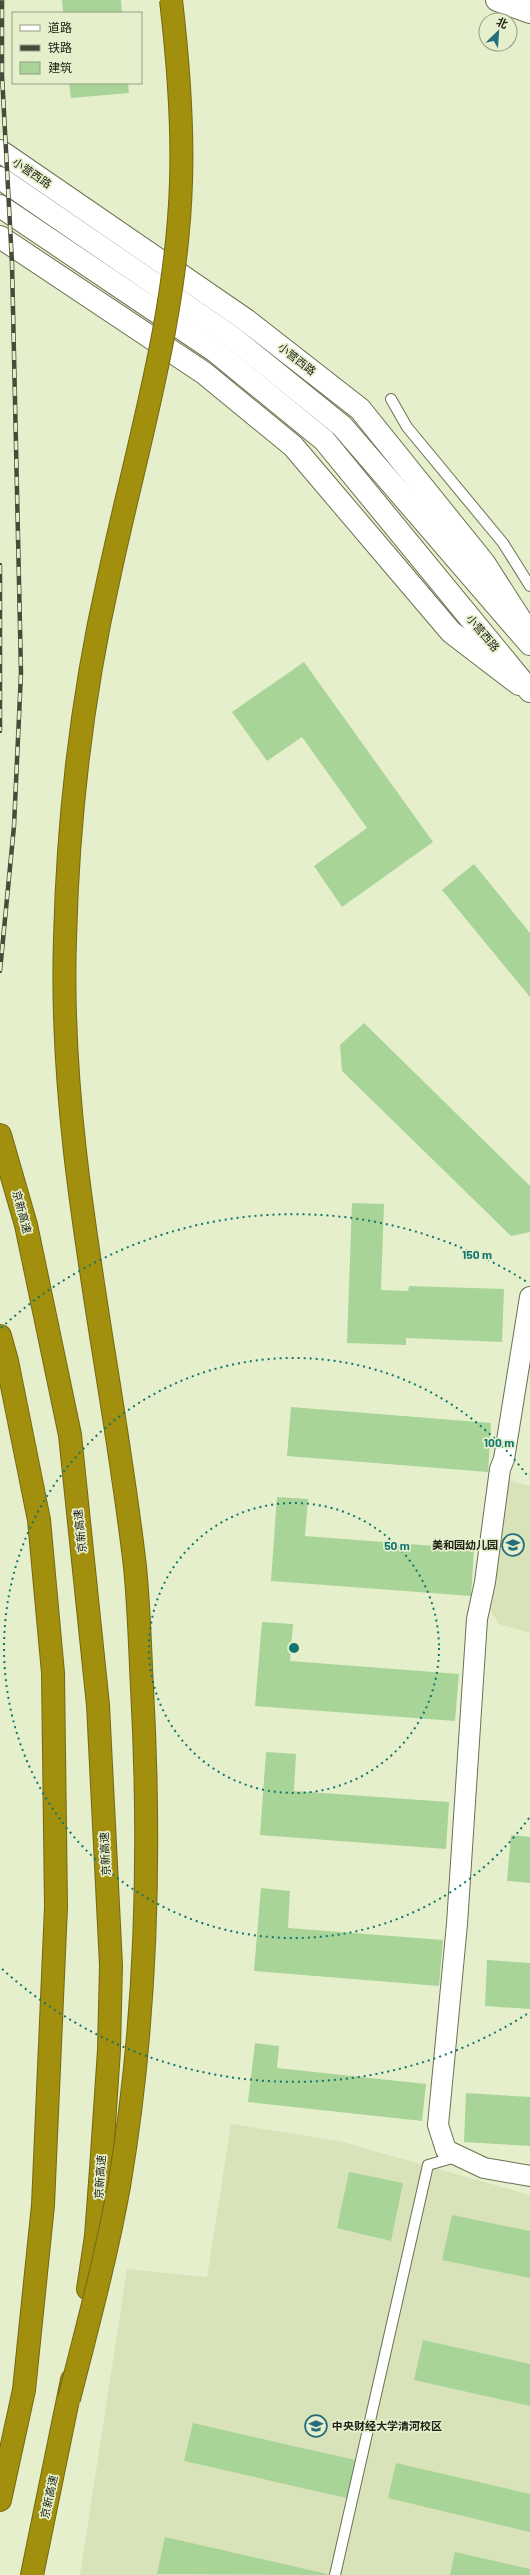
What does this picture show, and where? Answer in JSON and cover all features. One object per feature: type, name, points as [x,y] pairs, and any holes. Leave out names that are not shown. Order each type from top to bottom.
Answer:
[{"type":"highway","points":[[69,2399],[119,2183],[136,2051],[143,1967],[146,1843],[146,1752],[135,1571],[74,1143],[65,1014],[65,935],[74,783],[88,683],[109,575],[157,368],[172,285],[181,181],[179,81],[171,0]]},
{"type":"highway","name":"京新高速","points":[[0,1135],[26,1225],[70,1436],[98,1706],[111,1964],[108,2050],[96,2236],[69,2399],[32,2575]]},
{"type":"highway","points":[[0,1336],[8,1361],[39,1520],[53,1673],[56,1907],[43,2205],[24,2390],[0,2500]]},
{"type":"street","points":[[497,0],[530,12]]},
{"type":"street","name":"小营西路","points":[[0,151],[246,320],[360,409],[484,563],[530,634]]},
{"type":"street","name":"小营西路","points":[[0,178],[232,337],[342,426],[530,644]]},
{"type":"street","name":"小营西路","points":[[0,206],[215,351],[324,440],[530,692]]},
{"type":"street","name":"小营西路","points":[[0,236],[204,373],[293,446],[451,632],[530,692]]},
{"type":"street","points":[[530,1296],[504,1459],[500,1469],[486,1582],[477,1618],[457,1924],[438,2125],[446,2150],[484,2168],[530,2176]]},
{"type":"lane","points":[[391,399],[407,426],[503,543],[530,586]]},
{"type":"lane","points":[[335,2575],[428,2165],[458,2156]]},
{"type":"shaded area","name":"美和园幼儿园","points":[[507,1480],[530,1486],[530,1633],[499,1624],[486,1604]]},
{"type":"shaded area","name":"中央财经大学清河校区","points":[[231,2124],[339,2141],[530,2195],[530,2575],[80,2575],[127,2269],[207,2277]]},
{"type":"building","points":[[62,0],[121,0],[122,12],[63,12]]},
{"type":"building","points":[[69,84],[128,84],[129,93],[71,98]]},
{"type":"building","points":[[304,662],[433,842],[342,907],[314,866],[367,828],[302,737],[267,761],[232,712]]},
{"type":"building","points":[[474,864],[530,933],[530,997],[442,890]]},
{"type":"building","points":[[364,1023],[530,1186],[530,1232],[511,1236],[342,1071],[340,1045]]},
{"type":"building","points":[[352,1203],[384,1204],[381,1290],[408,1291],[409,1286],[504,1289],[502,1342],[406,1338],[406,1345],[347,1343]]},
{"type":"building","points":[[291,1407],[491,1423],[488,1472],[287,1456]]},
{"type":"building","points":[[277,1497],[308,1499],[305,1536],[474,1549],[471,1596],[271,1581]]},
{"type":"building","points":[[262,1622],[293,1624],[290,1661],[459,1674],[455,1721],[255,1706]]},
{"type":"building","points":[[266,1752],[296,1754],[294,1791],[449,1802],[446,1849],[260,1835]]},
{"type":"building","points":[[511,1835],[530,1837],[530,1883],[507,1881]]},
{"type":"building","points":[[261,1888],[290,1891],[288,1928],[443,1940],[439,1986],[254,1971]]},
{"type":"building","points":[[487,1960],[530,1963],[530,2009],[485,2006]]},
{"type":"building","points":[[255,2043],[279,2046],[277,2068],[426,2084],[422,2121],[248,2102]]},
{"type":"building","points":[[466,2093],[530,2097],[530,2146],[464,2142]]},
{"type":"building","points":[[349,2172],[403,2183],[391,2241],[337,2228]]},
{"type":"building","points":[[452,2215],[530,2231],[530,2278],[442,2260]]},
{"type":"building","points":[[423,2340],[530,2364],[530,2406],[414,2380]]},
{"type":"building","points":[[193,2423],[355,2460],[347,2498],[184,2461]]},
{"type":"building","points":[[396,2463],[530,2494],[530,2532],[388,2498]]},
{"type":"building","points":[[165,2537],[327,2574],[327,2575],[157,2574]]},
{"type":"building","points":[[455,2552],[530,2569],[530,2575],[450,2575]]},
{"type":"railway","points":[[0,971],[14,826],[21,673],[12,263],[2,75],[2,0]]},
{"type":"railway","points":[[0,565],[0,731]]},
{"type":"place","name":"美和园幼儿园","points":[[513,1545]]},
{"type":"place","name":"中央财经大学清河校区","points":[[316,2426]]}]
